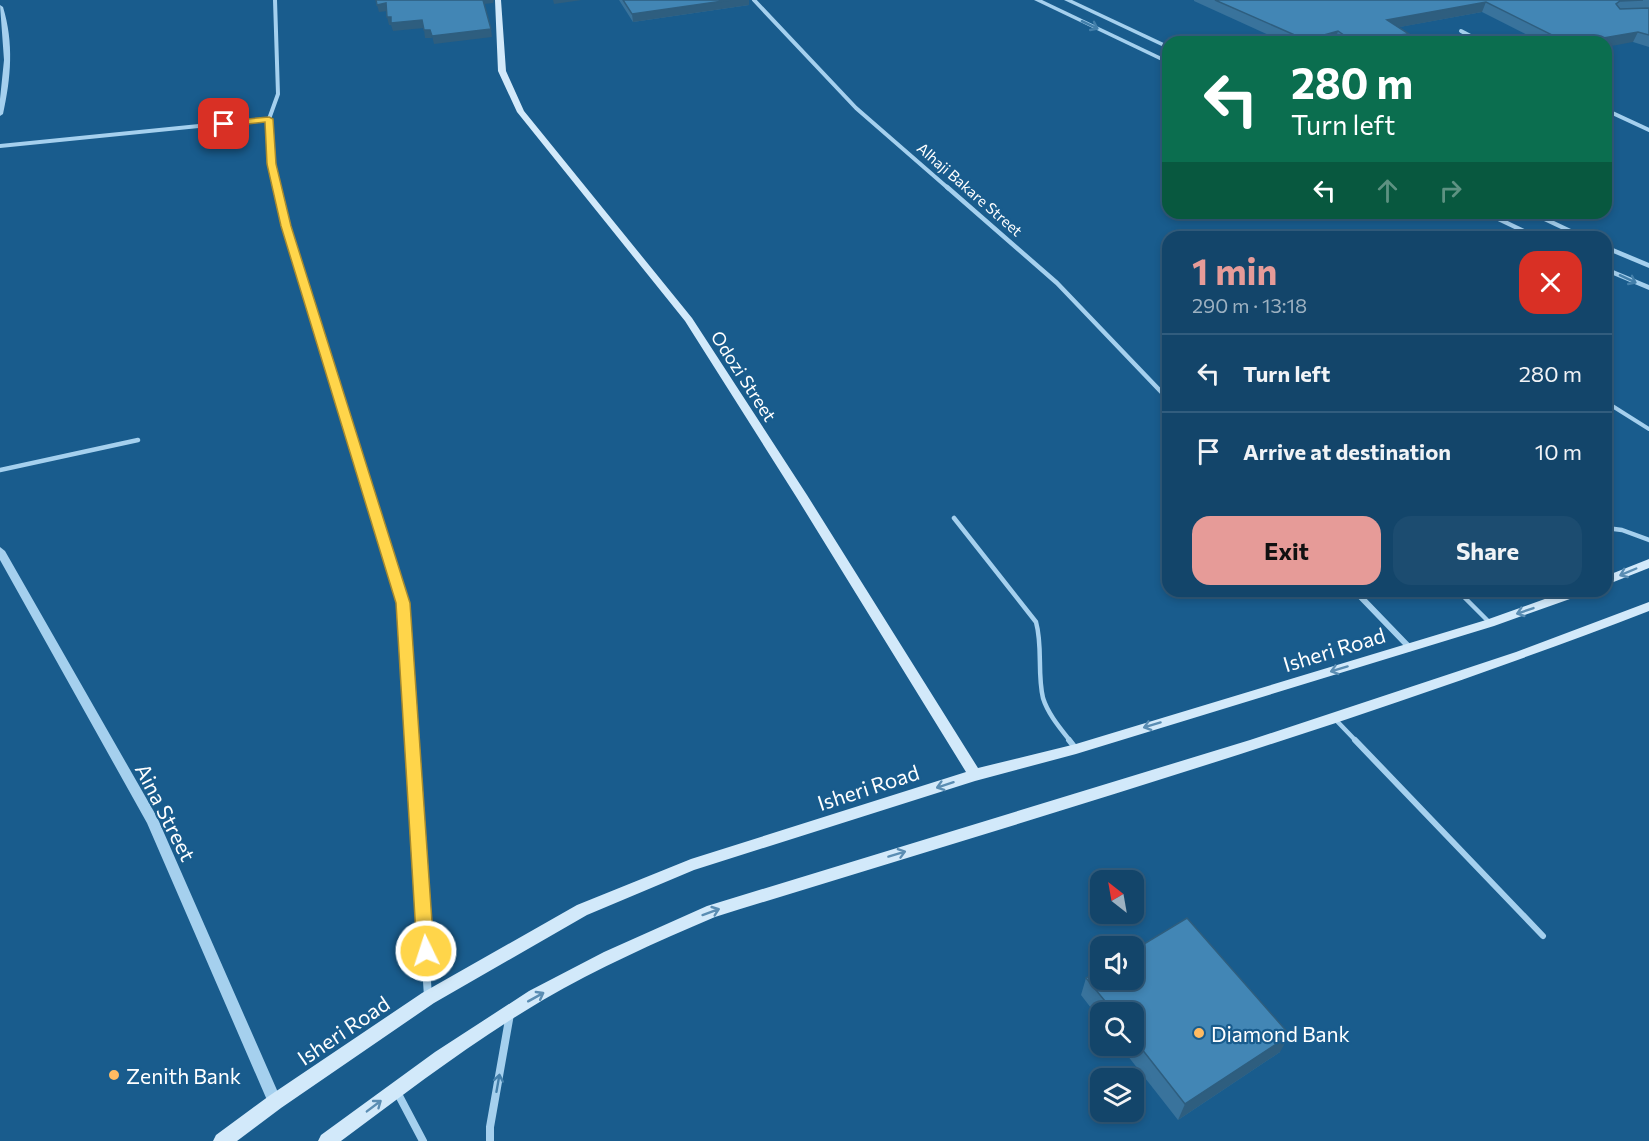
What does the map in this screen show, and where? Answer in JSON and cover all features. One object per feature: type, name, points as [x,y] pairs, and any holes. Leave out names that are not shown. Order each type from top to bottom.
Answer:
[{"type":"main road","name":"Odozi Street","points":[[498,0],[502,71],[520,112],[689,320],[975,775]]},
{"type":"main road","points":[[1612,578],[1649,563]]},
{"type":"main road","name":"Isheri Road","points":[[222,1141],[275,1102],[428,998],[593,905],[691,865],[975,775],[1076,749],[1490,623],[1546,597]]},
{"type":"main road","points":[[327,1141],[396,1089],[511,1010],[626,948],[712,911],[1334,718],[1521,655],[1649,606]]},
{"type":"street","points":[[275,0],[278,94],[269,119],[271,164],[286,226],[403,603],[428,998]]},
{"type":"street","name":"Alhaji Bakare Street","points":[[754,0],[856,108],[1057,283],[1162,393]]},
{"type":"street","points":[[1037,0],[1162,59]]},
{"type":"street","points":[[1067,0],[1162,44]]},
{"type":"street","points":[[0,7],[6,24],[7,58],[0,114]]},
{"type":"street","points":[[1461,31],[1471,36]]},
{"type":"street","points":[[1612,113],[1649,130]]},
{"type":"street","points":[[0,146],[269,119]]},
{"type":"street","points":[[1500,219],[1525,231]]},
{"type":"street","points":[[1544,219],[1571,231]]},
{"type":"street","points":[[1612,250],[1649,266]]},
{"type":"street","points":[[1612,272],[1649,288]]},
{"type":"street","name":"Aina Street","points":[[0,551],[153,821],[275,1102]]},
{"type":"street","points":[[1361,597],[1410,648]]},
{"type":"street","points":[[490,1141],[490,1127],[511,1010]]},
{"type":"street","points":[[396,1089],[423,1141]]},
{"type":"lane","points":[[1612,406],[1649,429]]},
{"type":"lane","points":[[0,470],[138,440]]},
{"type":"lane","points":[[954,518],[1036,622],[1041,635],[1040,680],[1043,699],[1076,749]]},
{"type":"lane","points":[[1612,529],[1649,540]]},
{"type":"lane","points":[[1464,597],[1490,623]]},
{"type":"lane","points":[[1334,718],[1543,936]]},
{"type":"building","points":[[376,0],[483,0],[491,29],[432,36],[430,30],[424,30],[422,20],[391,23],[391,17],[387,17],[386,3],[377,5]]},
{"type":"building","points":[[623,0],[730,0],[632,14]]},
{"type":"building","points":[[1215,0],[1643,0],[1620,1],[1616,4],[1620,9],[1649,8],[1649,35],[1638,32],[1612,36],[1554,36],[1486,2],[1387,20],[1409,34],[1399,35],[1400,36],[1345,36],[1338,31],[1320,36],[1297,36]]},
{"type":"building","name":"Diamond Bank","points":[[1187,918],[1290,1035],[1185,1104],[1144,1052],[1144,1002],[1106,1002],[1096,990],[1144,990],[1144,944]]},
{"type":"place","name":"Diamond Bank","points":[[1199,1033]]},
{"type":"place","name":"Zenith Bank","points":[[114,1075]]},
{"type":"route","points":[[224,124],[269,119],[271,164],[286,226],[403,603],[426,951]]}]
